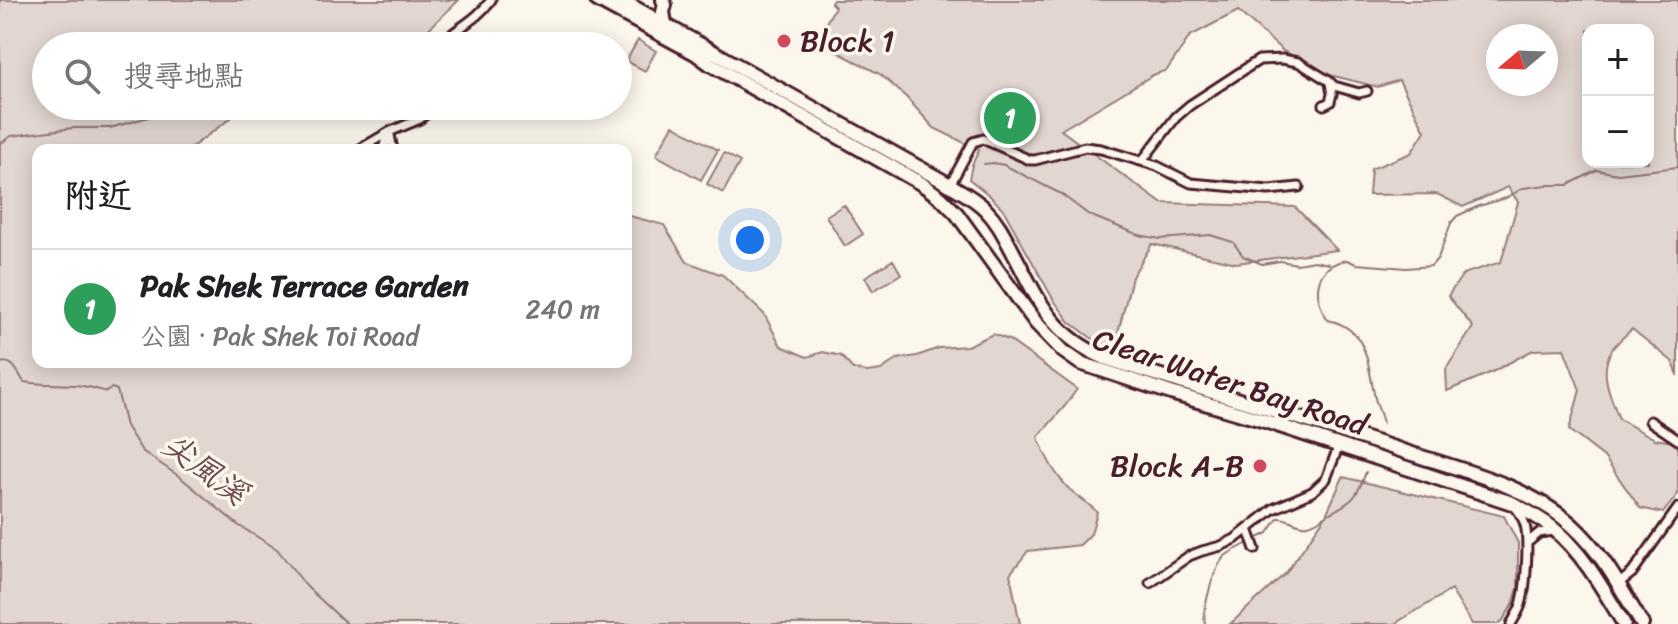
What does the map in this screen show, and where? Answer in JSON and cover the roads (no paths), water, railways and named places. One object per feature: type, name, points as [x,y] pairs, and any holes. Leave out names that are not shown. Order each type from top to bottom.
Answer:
[{"type":"main road","name":"Clear Water Bay Road","points":[[597,0],[695,53],[922,184],[941,198],[978,228],[1036,323],[1063,351],[1080,363],[1512,503],[1543,520],[1579,555],[1624,624]]},
{"type":"main road","name":"Clear Water Bay Road","points":[[627,2],[950,185],[986,209],[1000,228],[1045,312],[1078,345],[1117,362],[1477,475],[1529,497],[1549,507],[1590,543],[1642,624]]},
{"type":"main road","points":[[627,2],[643,24]]},
{"type":"main road","points":[[665,23],[663,12],[666,2]]},
{"type":"main road","points":[[978,228],[985,219],[979,204]]},
{"type":"street","points":[[453,32],[469,23],[491,0]]},
{"type":"street","points":[[1142,161],[1176,117],[1259,60],[1298,62],[1334,86],[1359,93],[1367,91]]},
{"type":"street","points":[[1324,105],[1330,102],[1332,94],[1329,81]]},
{"type":"street","points":[[368,144],[418,120]]},
{"type":"street","points":[[384,144],[389,132]]},
{"type":"street","points":[[389,132],[392,144]]},
{"type":"street","points":[[950,185],[971,145],[983,139],[1030,160],[1085,147],[1157,166],[1191,183],[1269,190],[1299,187]]},
{"type":"street","points":[[1650,421],[1678,440]]},
{"type":"street","points":[[1150,583],[1189,556],[1221,546],[1249,532],[1273,509],[1312,492],[1326,479],[1339,445]]},
{"type":"street","points":[[1511,624],[1523,599],[1526,545],[1524,522],[1512,503]]},
{"type":"street","points":[[1618,584],[1632,573],[1678,508]]},
{"type":"street","points":[[1249,532],[1255,547]]},
{"type":"street","points":[[1526,545],[1531,537],[1539,533],[1557,532]]},
{"type":"waterway","points":[[0,144],[11,136],[73,128],[110,128],[138,120]]},
{"type":"waterway","points":[[984,164],[1004,165],[1061,194],[1089,215],[1139,235],[1160,239],[1210,235],[1233,242],[1243,256],[1262,264],[1280,261],[1329,264]]},
{"type":"waterway","points":[[1383,423],[1359,340],[1352,331],[1328,320],[1319,301],[1319,283],[1327,269],[1347,260],[1356,264],[1406,268],[1431,266],[1438,258],[1451,223],[1457,216],[1506,198],[1523,188],[1568,185],[1597,170],[1618,174],[1678,167]]},
{"type":"waterway","name":"尖風溪","points":[[0,363],[12,365],[24,382],[84,386],[106,392],[112,388],[117,390],[126,426],[142,451],[180,477],[238,525],[277,549],[307,587],[347,624]]},
{"type":"waterway","points":[[1254,540],[1268,533],[1278,518],[1300,525],[1317,522],[1354,497],[1366,472]]},
{"type":"waterway","points":[[1205,624],[1207,599],[1221,561],[1227,554],[1248,543]]},
{"type":"place","name":"Block 1","points":[[784,41]]},
{"type":"place","name":"Pak Shek Terrace Garden","points":[[1010,118]]},
{"type":"place","name":"Block A-B","points":[[1260,466]]}]
